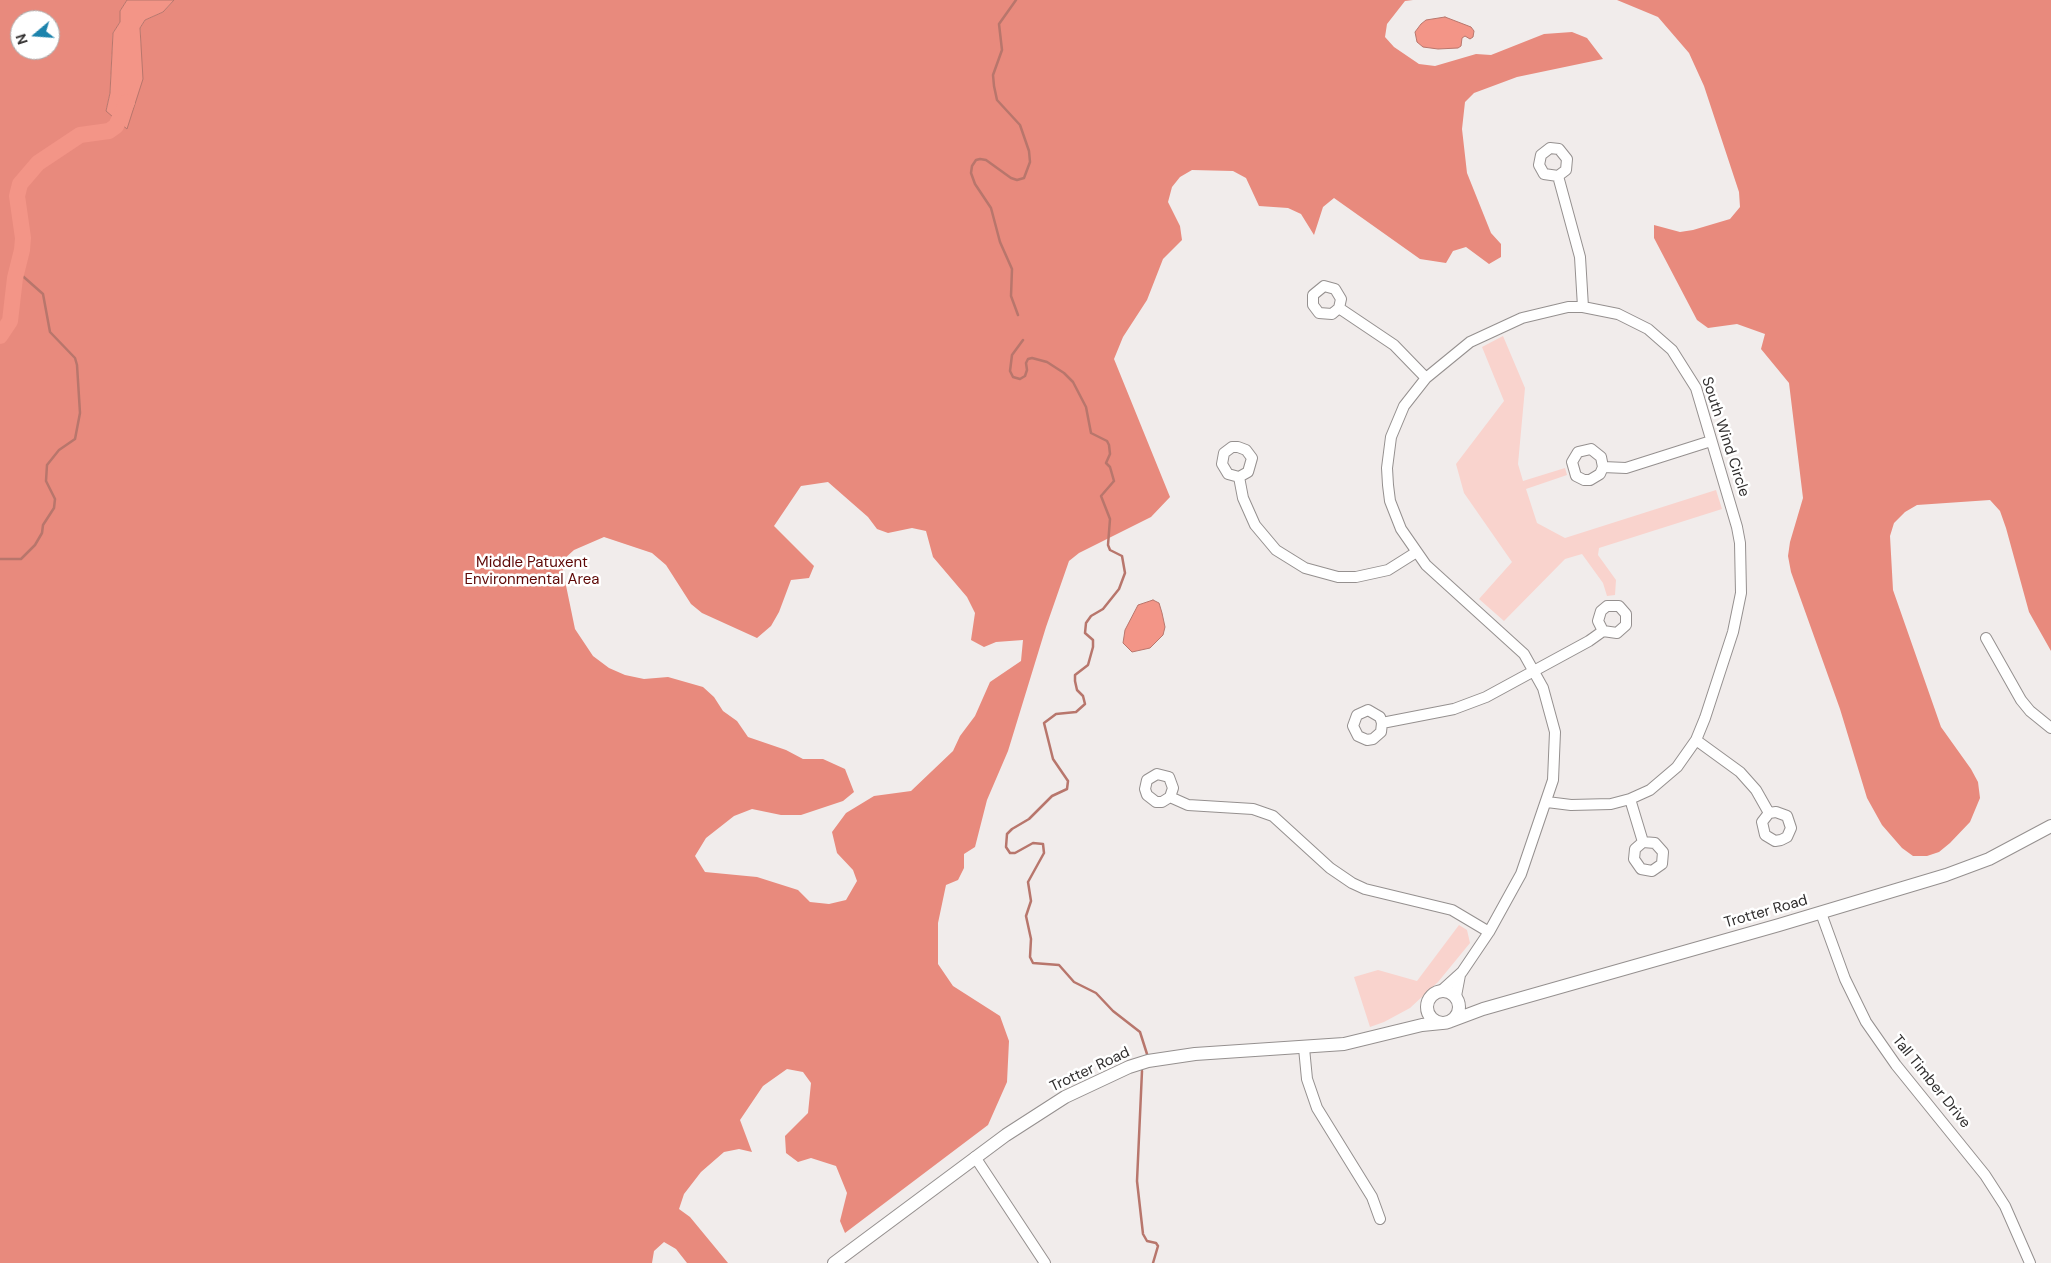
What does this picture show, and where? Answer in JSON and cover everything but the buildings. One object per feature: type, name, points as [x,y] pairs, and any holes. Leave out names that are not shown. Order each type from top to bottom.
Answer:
[{"type":"street","points":[[1558,176],[1580,257],[1583,307]]},
{"type":"street","name":"South Wind Circle","points":[[1457,998],[1457,982],[1490,932],[1520,874],[1547,802],[1556,766],[1555,732],[1548,700],[1534,670],[1512,643],[1415,553],[1395,516],[1388,485],[1387,468],[1390,444],[1396,421],[1404,406],[1426,378],[1460,349],[1496,328],[1538,314],[1568,307],[1583,307],[1601,309],[1633,320],[1661,338],[1682,364],[1696,388],[1737,527],[1742,575],[1733,632],[1696,740],[1676,767],[1650,790],[1630,799],[1594,806],[1547,802]]},
{"type":"street","points":[[1339,308],[1394,345],[1426,378]]},
{"type":"street","points":[[1603,467],[1626,468],[1711,441]]},
{"type":"street","points":[[1240,476],[1243,498],[1248,512],[1265,539],[1289,560],[1304,568],[1338,577],[1356,577],[1388,570],[1415,553]]},
{"type":"street","points":[[1382,723],[1432,714],[1486,697],[1589,641],[1603,631]]},
{"type":"street","points":[[1986,638],[2021,700],[2030,711],[2051,728]]},
{"type":"street","points":[[1696,740],[1740,772],[1756,790],[1770,813]]},
{"type":"street","points":[[1170,797],[1188,804],[1264,812],[1282,822],[1330,868],[1352,883],[1365,889],[1452,910],[1490,932]]},
{"type":"street","points":[[1630,799],[1643,842]]},
{"type":"street","name":"Trotter Road","points":[[834,1263],[975,1157],[1065,1097],[1129,1067],[1148,1061],[1194,1054],[1344,1044],[1408,1028],[1446,1022],[1483,1009],[1821,913],[1968,867],[2010,848],[2051,826]]},
{"type":"street","name":"Tall Timber Drive","points":[[1821,913],[1845,979],[1866,1022],[1896,1065],[1985,1175],[2005,1206],[2030,1263]]},
{"type":"street","name":"South Wind Circle","points":[[1441,991],[1462,972]]},
{"type":"street","points":[[1408,1028],[1418,1020],[1432,996],[1441,991],[1449,991],[1467,1006],[1483,1009]]},
{"type":"street","points":[[1427,1004],[1432,1018],[1446,1022],[1459,1012],[1457,998]]},
{"type":"street","points":[[1304,1048],[1307,1079],[1317,1108],[1372,1197],[1380,1219]]},
{"type":"street","points":[[975,1157],[1046,1263]]},
{"type":"shaded area","points":[[127,0],[174,0],[163,12],[145,20],[140,28],[143,79],[127,129],[106,111],[110,93],[113,33],[120,22],[120,11]]},
{"type":"shaded area","points":[[1445,17],[1471,27],[1474,31],[1473,37],[1470,39],[1465,36],[1462,38],[1461,46],[1458,48],[1438,49],[1423,47],[1417,42],[1415,32],[1421,24],[1426,20]]},
{"type":"shaded area","points":[[1503,336],[1525,388],[1518,464],[1523,481],[1565,468],[1567,475],[1526,489],[1537,523],[1565,538],[1716,490],[1722,509],[1599,548],[1598,555],[1616,580],[1615,595],[1607,596],[1603,583],[1582,554],[1565,559],[1504,621],[1479,599],[1512,562],[1464,493],[1456,464],[1504,401],[1482,347]]},
{"type":"shaded area","points":[[1153,600],[1159,603],[1162,613],[1165,627],[1163,635],[1150,648],[1132,652],[1123,643],[1125,630],[1138,605]]},
{"type":"shaded area","points":[[1459,925],[1467,930],[1470,943],[1438,982],[1410,1008],[1370,1027],[1354,977],[1378,970],[1417,981]]},
{"type":"green space","name":"Middle Patuxent Environmental Area","points":[[0,0],[127,0],[120,11],[120,22],[113,33],[110,93],[106,111],[141,51],[140,28],[145,20],[163,12],[174,0],[1413,0],[1405,1],[1387,24],[1385,37],[1394,47],[1419,64],[1435,66],[1476,54],[1491,55],[1544,34],[1572,32],[1587,38],[1603,59],[1517,77],[1474,93],[1465,102],[1462,129],[1467,173],[1491,233],[1501,244],[1501,257],[1489,264],[1466,247],[1453,251],[1446,263],[1420,259],[1334,198],[1323,207],[1314,235],[1301,214],[1288,208],[1259,206],[1246,178],[1233,171],[1192,170],[1180,177],[1172,187],[1168,202],[1180,226],[1182,240],[1163,259],[1147,300],[1123,337],[1114,359],[1170,497],[1151,517],[1079,553],[1069,561],[1046,627],[1008,751],[987,800],[975,847],[964,854],[964,868],[958,880],[946,885],[938,923],[938,964],[953,986],[1000,1016],[1009,1041],[1007,1082],[988,1125],[845,1233],[840,1221],[847,1193],[836,1166],[811,1158],[798,1162],[786,1153],[785,1136],[808,1113],[811,1083],[803,1072],[787,1069],[763,1086],[740,1120],[752,1152],[739,1149],[724,1152],[701,1172],[684,1194],[679,1209],[690,1217],[728,1263],[687,1263],[676,1249],[664,1242],[654,1251],[652,1263],[0,1263]],"holes":[[[828,482],[868,517],[877,529],[888,533],[912,528],[926,531],[933,557],[967,597],[975,613],[971,640],[984,647],[996,642],[1023,640],[1021,661],[990,682],[975,716],[960,736],[953,751],[911,791],[874,796],[846,813],[832,832],[837,853],[853,870],[857,881],[846,900],[829,904],[810,902],[798,890],[757,877],[705,872],[695,856],[706,838],[734,816],[752,809],[781,815],[801,815],[843,801],[854,792],[845,769],[823,759],[803,759],[786,750],[748,737],[737,721],[723,711],[714,697],[703,687],[668,677],[644,679],[625,675],[609,668],[593,656],[575,629],[563,571],[564,559],[574,550],[604,537],[652,553],[666,565],[691,604],[702,613],[757,638],[771,626],[779,612],[791,580],[809,578],[814,566],[774,526],[801,486]]]},
{"type":"green space","points":[[1617,0],[2051,0],[2051,651],[2029,612],[2006,528],[2000,511],[1990,500],[1917,505],[1905,512],[1894,523],[1890,536],[1893,590],[1941,727],[1978,782],[1980,798],[1970,822],[1939,852],[1927,856],[1913,856],[1902,848],[1882,825],[1867,798],[1840,709],[1791,572],[1788,556],[1790,542],[1803,498],[1789,383],[1761,349],[1765,334],[1737,324],[1708,328],[1697,320],[1654,238],[1654,225],[1680,232],[1693,230],[1730,219],[1740,207],[1739,192],[1704,86],[1689,53],[1658,17]]},
{"type":"waterway","points":[[1016,0],[999,24],[1002,50],[993,75],[997,100],[1020,125],[1029,151],[1030,162],[1024,178],[1017,180],[1011,178],[986,160],[980,159],[976,160],[972,166],[971,173],[975,184],[991,208],[1000,242],[1012,269],[1011,296],[1018,315]]},
{"type":"waterway","points":[[0,336],[10,321],[15,278],[22,250],[23,238],[17,196],[20,184],[38,163],[80,135],[109,131],[116,126],[127,102]]},
{"type":"waterway","points":[[0,559],[21,559],[35,545],[42,533],[43,525],[54,508],[55,499],[46,481],[47,465],[59,450],[75,439],[80,413],[75,358],[50,332],[43,294],[17,271]]},
{"type":"waterway","points":[[1023,340],[1012,355],[1010,371],[1013,377],[1020,379],[1025,376],[1027,370],[1026,363],[1028,359],[1032,358],[1047,362],[1064,373],[1073,382],[1086,407],[1091,433],[1107,441],[1109,445],[1110,454],[1106,463],[1110,467],[1114,481],[1101,496],[1110,519],[1108,545],[1110,550],[1122,556],[1125,573],[1119,589],[1103,609],[1091,616],[1086,623],[1085,633],[1093,640],[1093,647],[1088,665],[1075,675],[1077,690],[1083,696],[1085,704],[1076,712],[1056,714],[1044,723],[1053,759],[1068,781],[1067,789],[1052,796],[1029,819],[1012,829],[1007,834],[1006,847],[1010,853],[1015,853],[1033,843],[1043,844],[1044,853],[1028,882],[1031,901],[1026,916],[1031,939],[1030,957],[1033,963],[1059,965],[1074,982],[1096,993],[1113,1011],[1140,1032],[1147,1054]]},
{"type":"waterway","points":[[1142,1071],[1137,1181],[1143,1234],[1147,1241],[1156,1243],[1158,1246],[1153,1263]]}]
